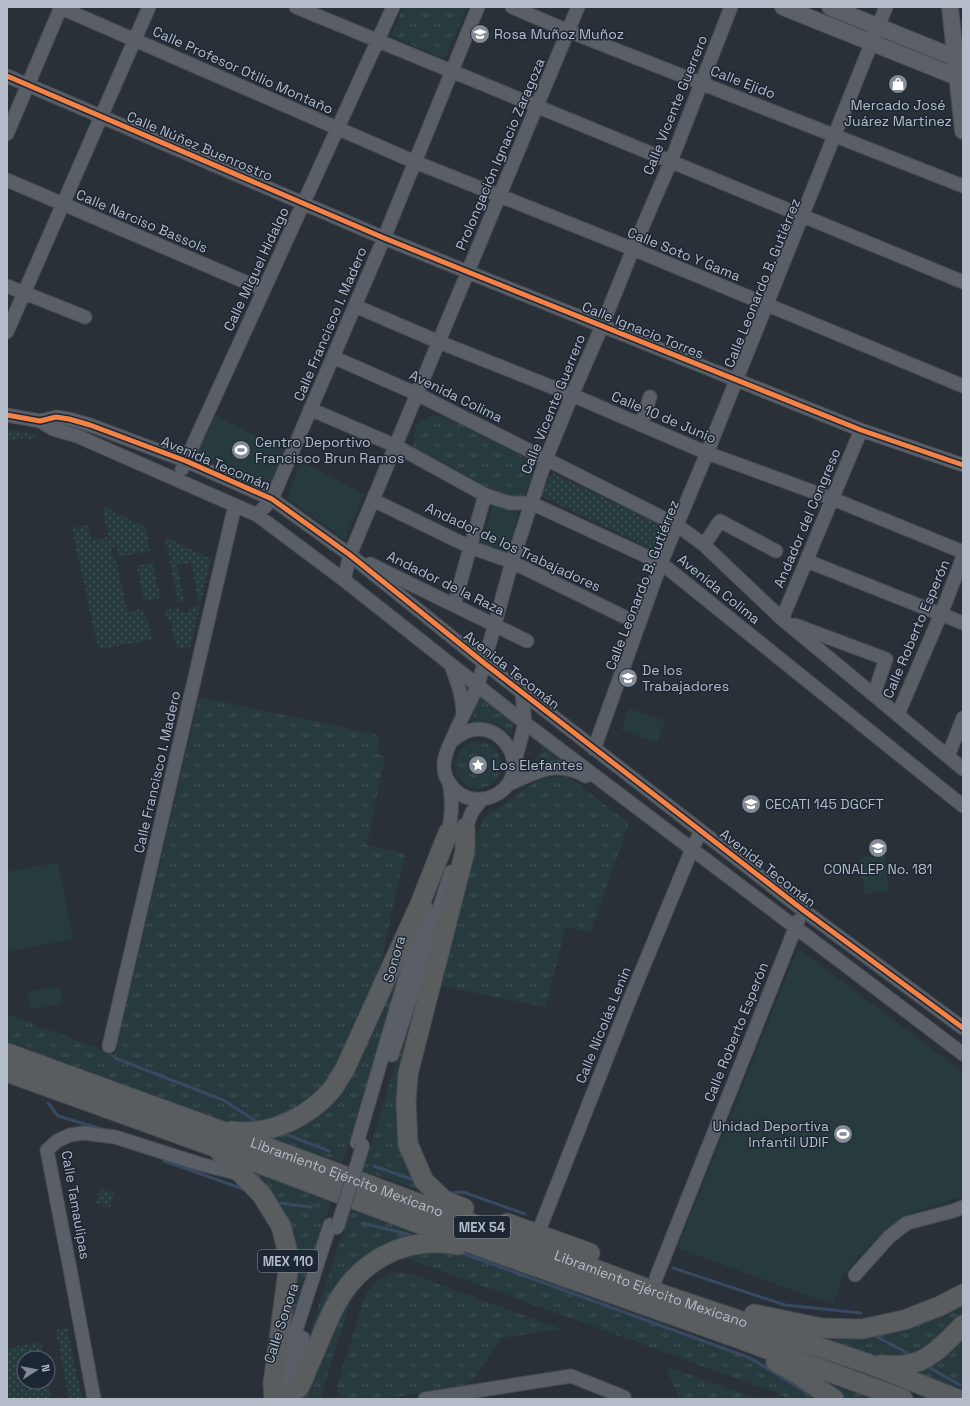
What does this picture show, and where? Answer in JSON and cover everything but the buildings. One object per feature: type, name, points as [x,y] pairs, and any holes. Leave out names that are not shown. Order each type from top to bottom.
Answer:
[{"type":"highway","points":[[210,1127],[242,1132],[268,1129],[291,1121],[309,1110],[324,1098],[334,1086],[344,1071],[420,904],[457,830]]},
{"type":"highway","points":[[445,1201],[424,1181],[408,1144],[406,1103],[408,1074],[465,851],[457,830]]},
{"type":"highway","name":"Libramiento Ejército Mexicano","points":[[7,1053],[376,1187],[667,1296],[869,1364],[957,1399]]},
{"type":"highway","name":"Libramiento Ejército Mexicano","points":[[7,1072],[215,1147],[492,1251],[732,1336],[903,1399]]},
{"type":"highway","name":"MEX 110","points":[[215,1147],[262,1195],[281,1226],[287,1249],[288,1270],[273,1384],[274,1399]]},
{"type":"highway","points":[[376,1187],[445,1201],[538,1233],[759,1315],[821,1328],[862,1329],[904,1320],[940,1306],[963,1294]]},
{"type":"highway","points":[[284,1399],[299,1387],[334,1308],[353,1280],[362,1270],[379,1258],[412,1245],[433,1243],[452,1244],[492,1251]]},
{"type":"highway","points":[[656,1278],[726,1315]]},
{"type":"highway","points":[[869,1364],[904,1366],[921,1362],[936,1351],[963,1325]]},
{"type":"highway","points":[[732,1336],[796,1373],[834,1399]]},
{"type":"main road","points":[[783,7],[804,11],[872,43],[957,77]]},
{"type":"main road","points":[[830,7],[959,59]]},
{"type":"main road","points":[[950,7],[959,59],[957,77],[963,131]]},
{"type":"street","points":[[7,134],[61,7]]},
{"type":"street","name":"Calle Profesor Otilio Montaño","points":[[61,7],[415,162]]},
{"type":"street","points":[[7,332],[149,7]]},
{"type":"street","points":[[296,7],[963,282]]},
{"type":"street","name":"Calle Miguel Hidalgo","points":[[178,480],[393,7]]},
{"type":"street","name":"Calle Francisco I. Madero","points":[[257,515],[272,499],[384,238],[478,7]]},
{"type":"street","name":"Calle Ejido","points":[[512,7],[568,31],[963,186]]},
{"type":"street","name":"Prolongación Ignacio Zaragoza","points":[[344,580],[350,555],[578,7]]},
{"type":"street","name":"Calle Vicente Guerrero","points":[[463,716],[478,685],[512,562],[546,459],[671,161],[731,7]]},
{"type":"street","name":"Calle Leonardo B. Gutiérrez","points":[[594,749],[661,563],[678,525],[886,7]]},
{"type":"street","name":"Calle Núñez Buenrostro","points":[[7,76],[384,238]]},
{"type":"street","name":"Calle Soto Y Gama","points":[[415,162],[499,197],[633,249],[963,386]]},
{"type":"street","name":"Calle Narciso Bassols","points":[[7,180],[264,290]]},
{"type":"street","name":"Calle Ignacio Torres","points":[[384,238],[861,430],[963,465]]},
{"type":"street","points":[[7,286],[85,317]]},
{"type":"street","name":"Calle 10 de Junio","points":[[355,306],[439,342],[572,395],[707,453],[833,499],[963,552]]},
{"type":"street","name":"Avenida Colima","points":[[333,357],[417,394],[678,525],[704,545],[784,620],[963,769]]},
{"type":"street","points":[[641,425],[650,397]]},
{"type":"street","name":"Avenida Colima","points":[[310,409],[396,446],[485,495],[510,503],[531,503],[661,563],[963,806]]},
{"type":"street","name":"Avenida Tecomán","points":[[7,415],[40,421],[56,417],[90,425],[186,461],[272,499],[350,555],[522,693],[803,910],[963,1028]]},
{"type":"street","name":"Avenida Tecomán","points":[[40,421],[53,430],[77,436],[257,515],[344,580],[525,723],[963,1054]]},
{"type":"street","name":"Andador del Congreso","points":[[784,620],[861,430]]},
{"type":"street","points":[[454,605],[485,495]]},
{"type":"street","name":"Andador de los Trabajadores","points":[[373,500],[470,547],[512,562],[638,624]]},
{"type":"street","name":"Calle Francisco I. Madero","points":[[109,1046],[235,505]]},
{"type":"street","points":[[704,545],[720,521],[776,551]]},
{"type":"street","name":"Andador de la Raza","points":[[350,555],[527,641]]},
{"type":"street","name":"Calle Roberto Esperón","points":[[898,714],[941,614],[963,557]]},
{"type":"street","points":[[807,561],[963,623]]},
{"type":"street","points":[[784,620],[886,659],[874,694]]},
{"type":"street","points":[[451,664],[460,687],[463,716]]},
{"type":"street","points":[[481,800],[496,795],[507,785],[511,778],[525,723],[522,693]]},
{"type":"street","name":"Sonora","points":[[463,716],[446,752],[444,773],[455,790],[462,796],[481,800]]},
{"type":"street","points":[[948,756],[963,718]]},
{"type":"street","points":[[451,742],[463,733],[474,730],[486,730],[498,735],[507,743],[512,754],[514,766]]},
{"type":"street","points":[[507,785],[545,769],[561,767],[576,770],[615,791]]},
{"type":"street","name":"Sonora","points":[[360,1144],[457,830],[449,782]]},
{"type":"street","name":"Sonora","points":[[360,1144],[457,830],[481,800]]},
{"type":"street","name":"Calle Nicolás Lenin","points":[[538,1233],[632,994],[692,849],[701,831]]},
{"type":"street","name":"Calle Roberto Esperón","points":[[656,1278],[803,910]]},
{"type":"street","name":"Calle Tamaulipas","points":[[94,1399],[47,1150],[57,1141],[70,1135],[83,1133],[108,1136],[200,1164],[244,1175]]},
{"type":"street","name":"Calle Sonora","points":[[284,1399],[334,1226],[360,1144]]},
{"type":"street","points":[[855,1275],[889,1238],[907,1223],[963,1207]]},
{"type":"street","name":"Calle Sonora","points":[[274,1399],[334,1226]]},
{"type":"street","points":[[425,1399],[571,1376],[624,1397],[624,1399]]},
{"type":"green space","points":[[403,7],[468,7],[445,59],[391,36]]},
{"type":"green space","name":"Centro Deportivo Francisco Brun Ramos","points":[[215,415],[285,451],[272,485],[268,486],[199,454],[198,449]]},
{"type":"green space","points":[[433,415],[449,418],[525,458],[531,469],[532,481],[524,495],[508,497],[424,459],[413,446],[416,424]]},
{"type":"green space","points":[[7,430],[34,434],[38,438],[27,439],[27,437],[7,441]]},
{"type":"green space","name":"Centro Deportivo Francisco Brun Ramos","points":[[301,461],[364,494],[345,540],[287,498]]},
{"type":"green space","points":[[552,473],[665,527],[654,550],[541,496]]},
{"type":"green space","points":[[493,504],[519,512],[508,551],[482,544]]},
{"type":"green space","points":[[103,506],[145,527],[150,551],[119,557],[117,546],[111,547],[113,559],[116,559],[127,612],[144,608],[146,620],[148,619],[152,640],[98,649],[72,528],[88,525],[91,540],[108,537]]},
{"type":"green space","points":[[165,537],[211,559],[200,606],[191,562],[177,565],[184,601],[178,602]]},
{"type":"green space","points":[[153,562],[160,598],[144,601],[137,566]]},
{"type":"green space","points":[[200,606],[190,648],[176,647],[171,622],[168,622],[165,610],[178,608],[179,613],[189,611],[188,609]]},
{"type":"green space","points":[[482,696],[513,719],[512,735],[502,727],[493,723],[483,722],[471,724],[478,697]]},
{"type":"green space","points":[[199,697],[375,734],[379,739],[377,754],[385,756],[367,845],[405,854],[376,984],[332,1082],[289,1115],[239,1127],[7,1045],[7,1014],[115,1055]]},
{"type":"green space","points":[[629,708],[665,721],[657,743],[621,730]]},
{"type":"green space","points":[[473,742],[483,742],[491,746],[497,752],[501,760],[501,770],[497,778],[491,784],[483,788],[473,788],[465,784],[459,778],[455,770],[455,760],[459,752],[465,746]]},
{"type":"green space","points":[[544,744],[566,760],[565,762],[531,770]]},
{"type":"green space","points":[[567,776],[629,823],[590,934],[566,926],[546,1007],[440,986],[472,845],[484,818],[535,782],[548,777]]},
{"type":"green space","points":[[885,855],[889,891],[865,894],[860,858]]},
{"type":"green space","points":[[58,862],[73,939],[7,952],[7,872]]},
{"type":"green space","points":[[426,898],[342,1163],[264,1136],[322,1107]]},
{"type":"green space","points":[[443,908],[401,1093],[423,1191],[363,1171]]},
{"type":"green space","name":"Unidad Deportiva Infantil UDIF","points":[[798,948],[963,1072],[963,1196],[913,1213],[888,1229],[858,1257],[843,1276],[833,1305],[677,1248]]},
{"type":"green space","points":[[59,986],[63,1003],[31,1010],[27,992]]},
{"type":"green space","points":[[244,1165],[332,1197],[277,1376],[294,1274]]},
{"type":"green space","points":[[100,1189],[114,1193],[110,1208],[96,1203]]},
{"type":"green space","points":[[353,1203],[438,1236],[381,1250],[295,1376]]},
{"type":"green space","points":[[459,1249],[767,1362],[824,1399],[787,1399],[782,1395],[406,1258],[385,1261],[403,1254]]},
{"type":"green space","points":[[396,1272],[409,1273],[561,1329],[502,1338],[469,1383],[459,1387],[382,1399],[343,1399],[338,1392],[338,1383],[365,1296],[378,1280],[386,1275]]},
{"type":"green space","points":[[356,1284],[320,1399],[299,1399]]},
{"type":"green space","points":[[963,1298],[963,1317],[912,1360],[881,1360],[811,1334]]},
{"type":"green space","points":[[67,1328],[82,1399],[69,1399],[56,1330]]},
{"type":"green space","points":[[963,1331],[963,1396],[903,1372]]},
{"type":"green space","points":[[41,1342],[42,1350],[16,1350],[16,1390],[50,1390],[51,1399],[7,1399],[7,1348]]},
{"type":"green space","points":[[665,1366],[758,1399],[680,1399]]},
{"type":"green space","points":[[794,1366],[889,1399],[842,1399]]},
{"type":"waterway","points":[[115,1058],[223,1100],[256,1121]]},
{"type":"waterway","points":[[48,1103],[58,1116],[105,1130]]},
{"type":"waterway","points":[[285,1134],[329,1151]]},
{"type":"waterway","points":[[164,1161],[246,1190]]},
{"type":"waterway","points":[[374,1166],[411,1179]]},
{"type":"waterway","points":[[450,1193],[463,1192],[525,1214]]},
{"type":"waterway","points":[[281,1203],[311,1207]]},
{"type":"waterway","points":[[362,1223],[411,1235]]},
{"type":"waterway","points":[[459,1252],[750,1358],[817,1399]]},
{"type":"waterway","points":[[673,1268],[785,1305],[861,1313]]},
{"type":"waterway","points":[[872,1334],[911,1355]]},
{"type":"waterway","points":[[928,1367],[960,1385]]},
{"type":"cycle path","points":[[7,76],[384,238],[861,430],[963,465]]},
{"type":"cycle path","points":[[7,415],[40,421],[56,417],[90,425],[186,461],[272,499],[350,555],[484,663],[803,910],[963,1028]]},
{"type":"place","name":"Rosa Muñoz Muñoz","points":[[480,34]]},
{"type":"place","name":"Mercado José Juárez Martinez","points":[[898,84]]},
{"type":"place","name":"Centro Deportivo Francisco Brun Ramos","points":[[241,450]]},
{"type":"place","name":"De los Trabajadores","points":[[628,678]]},
{"type":"place","name":"Los Elefantes","points":[[478,765]]},
{"type":"place","name":"CECATI 145 DGCFT","points":[[751,804]]},
{"type":"place","name":"CONALEP No. 181","points":[[878,848]]},
{"type":"place","name":"Unidad Deportiva Infantil UDIF","points":[[843,1134]]}]
